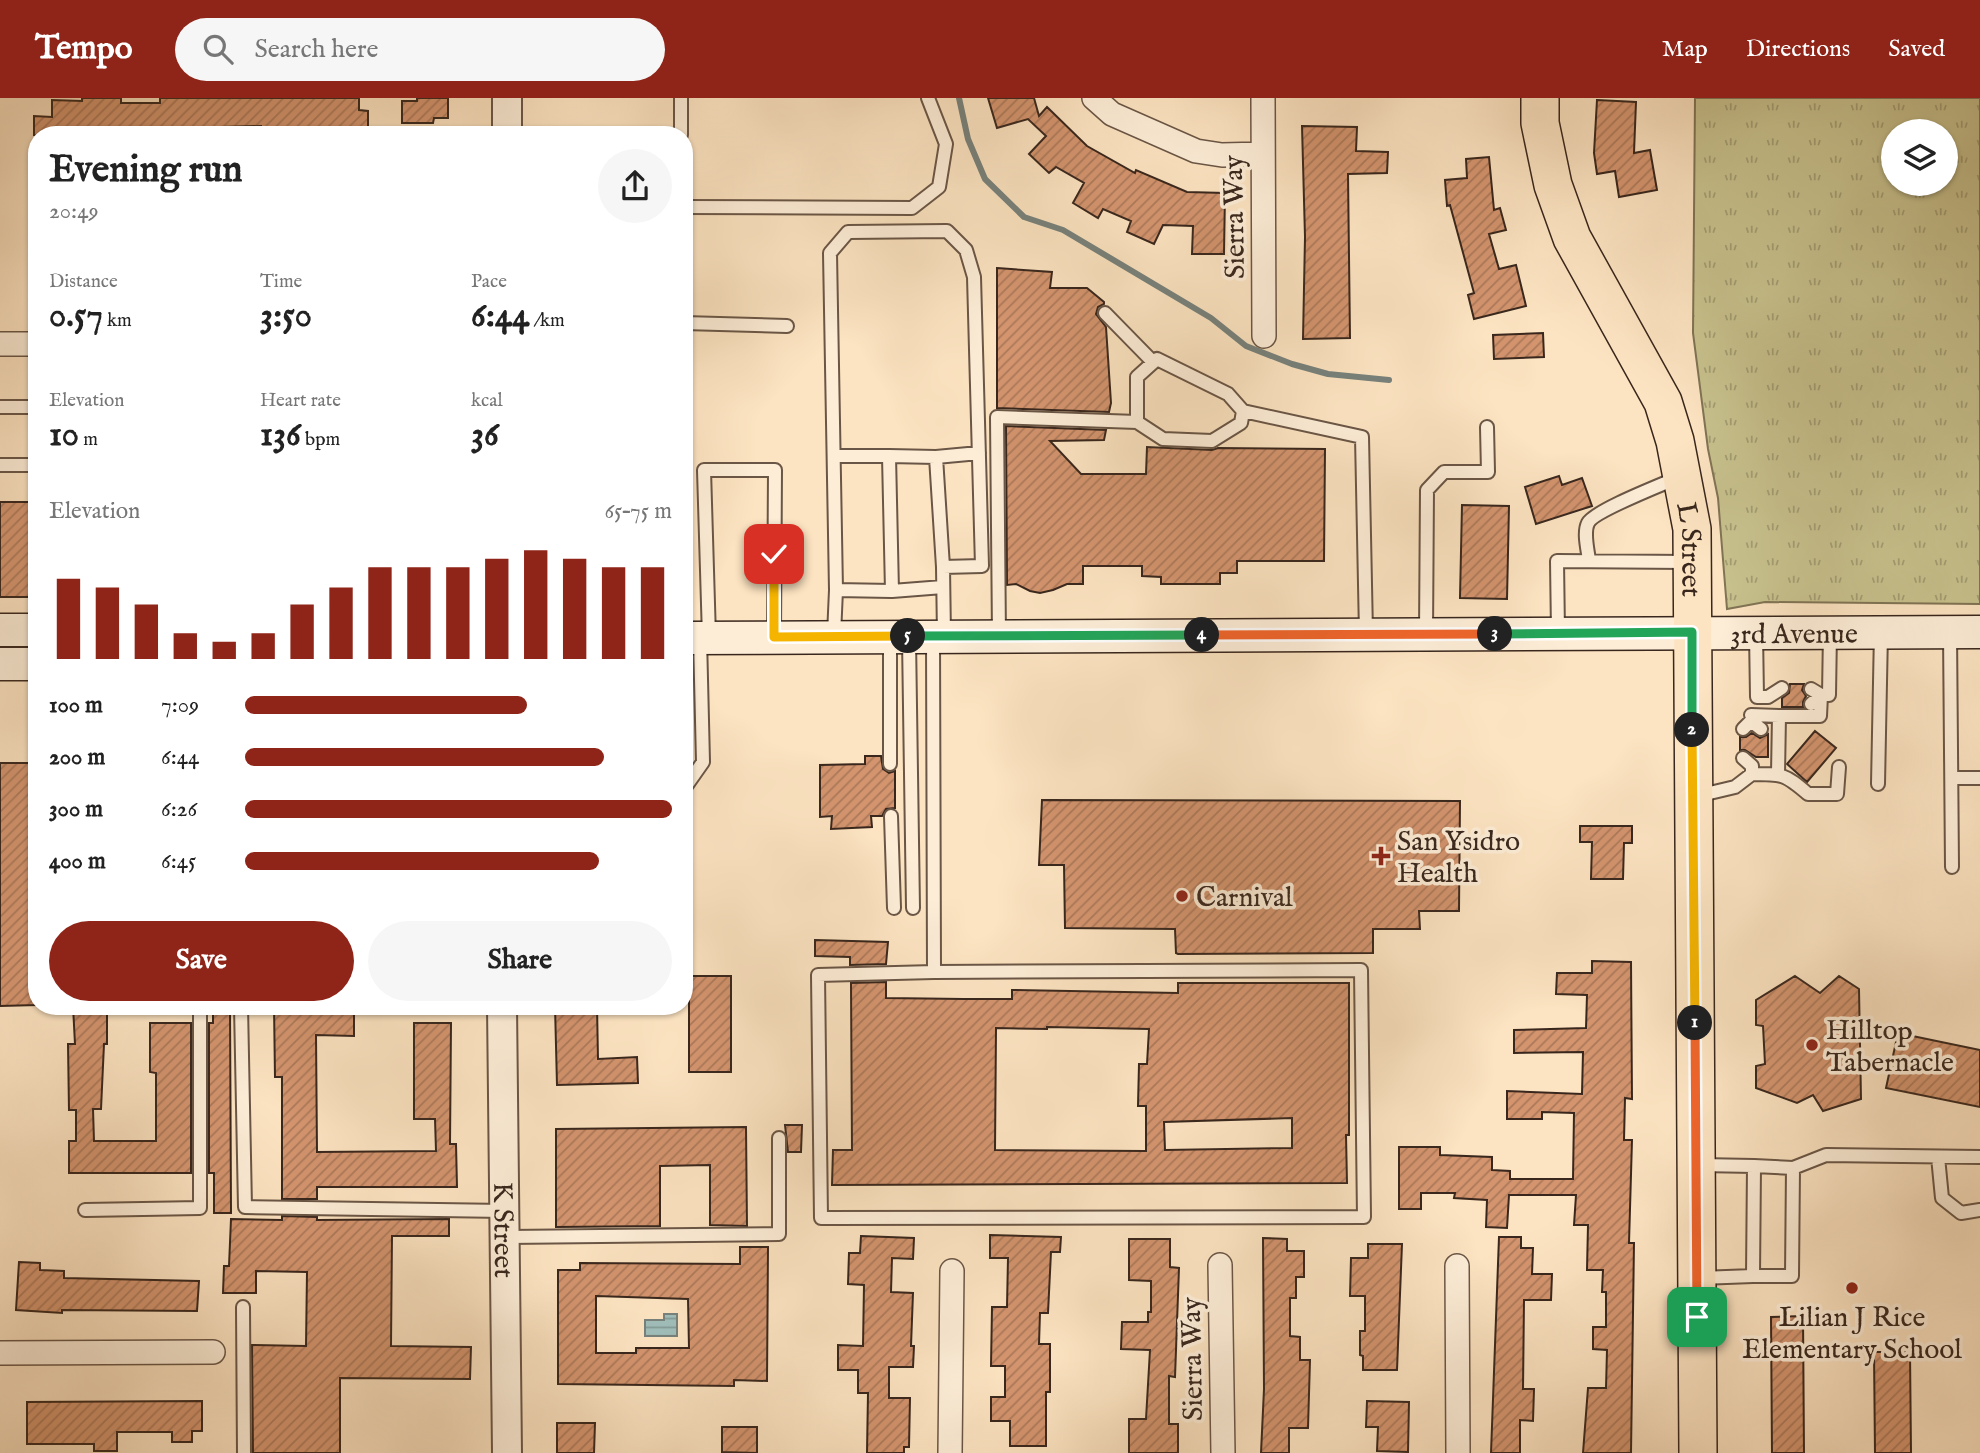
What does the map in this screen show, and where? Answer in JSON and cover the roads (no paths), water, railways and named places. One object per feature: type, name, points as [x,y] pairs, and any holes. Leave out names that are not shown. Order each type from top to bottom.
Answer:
[{"type":"main road","name":"L Street","points":[[1539,98],[1540,123],[1553,186],[1572,238],[1663,402],[1675,441],[1692,529],[1698,1453]]},
{"type":"main road","points":[[0,630],[28,630]]},
{"type":"main road","name":"3rd Avenue","points":[[698,638],[1965,632]]},
{"type":"main road","points":[[0,664],[28,664]]},
{"type":"street","points":[[507,98],[507,126]]},
{"type":"street","points":[[1094,98],[1112,114],[1196,151],[1222,155],[1263,154]]},
{"type":"street","name":"Sierra Way","points":[[1262,98],[1264,336]]},
{"type":"street","points":[[0,344],[28,344]]},
{"type":"street","name":"K Street","points":[[502,1015],[507,1453]]},
{"type":"street","name":"Sierra Way","points":[[1220,1265],[1223,1453]]},
{"type":"street","points":[[1457,1266],[1458,1453]]},
{"type":"street","points":[[950,1453],[952,1270]]},
{"type":"street","points":[[0,1353],[213,1352]]},
{"type":"lane","points":[[681,98],[681,126]]},
{"type":"lane","points":[[693,207],[912,208],[939,187],[946,144],[928,98]]},
{"type":"lane","points":[[834,637],[836,590],[830,253],[848,232],[947,231],[966,250],[974,276],[982,566],[943,567]]},
{"type":"lane","points":[[1105,313],[1153,362]]},
{"type":"lane","points":[[693,323],[787,326]]},
{"type":"lane","points":[[1137,422],[1137,377],[1157,359],[1228,394],[1243,411],[1362,437],[1366,634]]},
{"type":"lane","points":[[0,407],[28,407]]},
{"type":"lane","points":[[999,636],[997,417],[1137,422],[1163,439],[1213,441],[1241,423],[1243,411]]},
{"type":"lane","points":[[1426,634],[1427,490],[1444,472],[1488,472],[1488,427]]},
{"type":"lane","points":[[834,456],[936,457],[979,453]]},
{"type":"lane","points":[[889,456],[892,591]]},
{"type":"lane","points":[[890,764],[919,636],[943,587],[936,457]]},
{"type":"lane","points":[[0,466],[28,465]]},
{"type":"lane","points":[[693,776],[703,762],[698,638],[704,470],[775,470],[774,637]]},
{"type":"lane","points":[[1590,561],[1586,531],[1588,521],[1682,475]]},
{"type":"lane","points":[[1558,633],[1557,561],[1692,562]]},
{"type":"lane","points":[[836,590],[892,591],[943,587]]},
{"type":"lane","points":[[1756,632],[1762,697],[1751,724],[1781,711]]},
{"type":"lane","points":[[1762,697],[1781,711],[1820,716],[1814,696],[1829,695],[1830,632]]},
{"type":"lane","points":[[1878,784],[1881,632]]},
{"type":"lane","points":[[1952,867],[1952,778],[1965,632]]},
{"type":"lane","points":[[913,908],[919,636]]},
{"type":"lane","points":[[919,636],[934,972]]},
{"type":"lane","points":[[1762,697],[1782,688]]},
{"type":"lane","points":[[1778,774],[1781,711]]},
{"type":"lane","points":[[1693,797],[1735,787],[1752,764],[1788,777],[1808,794],[1837,794],[1839,767]]},
{"type":"lane","points":[[1952,778],[1980,778]]},
{"type":"lane","points":[[891,816],[894,908]]},
{"type":"lane","points":[[1361,970],[1364,1217],[821,1218],[818,975],[934,972],[1361,970]]},
{"type":"lane","points":[[85,1210],[200,1208],[200,1015]]},
{"type":"lane","points":[[241,1015],[245,1207],[505,1224],[779,1234],[779,1138]]},
{"type":"lane","points":[[1696,1164],[1793,1168],[1826,1156],[1980,1157]]},
{"type":"lane","points":[[1938,1157],[1942,1198],[1961,1213],[1980,1210]]},
{"type":"lane","points":[[1753,1276],[1754,1166]]},
{"type":"lane","points":[[1697,1278],[1793,1276],[1793,1168]]},
{"type":"lane","points":[[243,1307],[244,1453]]},
{"type":"water","points":[[664,1314],[677,1314],[677,1336],[645,1336],[645,1320],[664,1320]]},
{"type":"waterway","points":[[959,98],[968,139],[985,179],[1024,217],[1063,230],[1211,318],[1246,346],[1292,364],[1328,374],[1389,380]]},
{"type":"place","name":"San Ysidro Health","points":[[1381,856]]},
{"type":"place","name":"Carnival","points":[[1182,896]]},
{"type":"place","name":"Hilltop Tabernacle","points":[[1812,1045]]},
{"type":"place","name":"Lilian J Rice Elementary School","points":[[1852,1288]]}]
